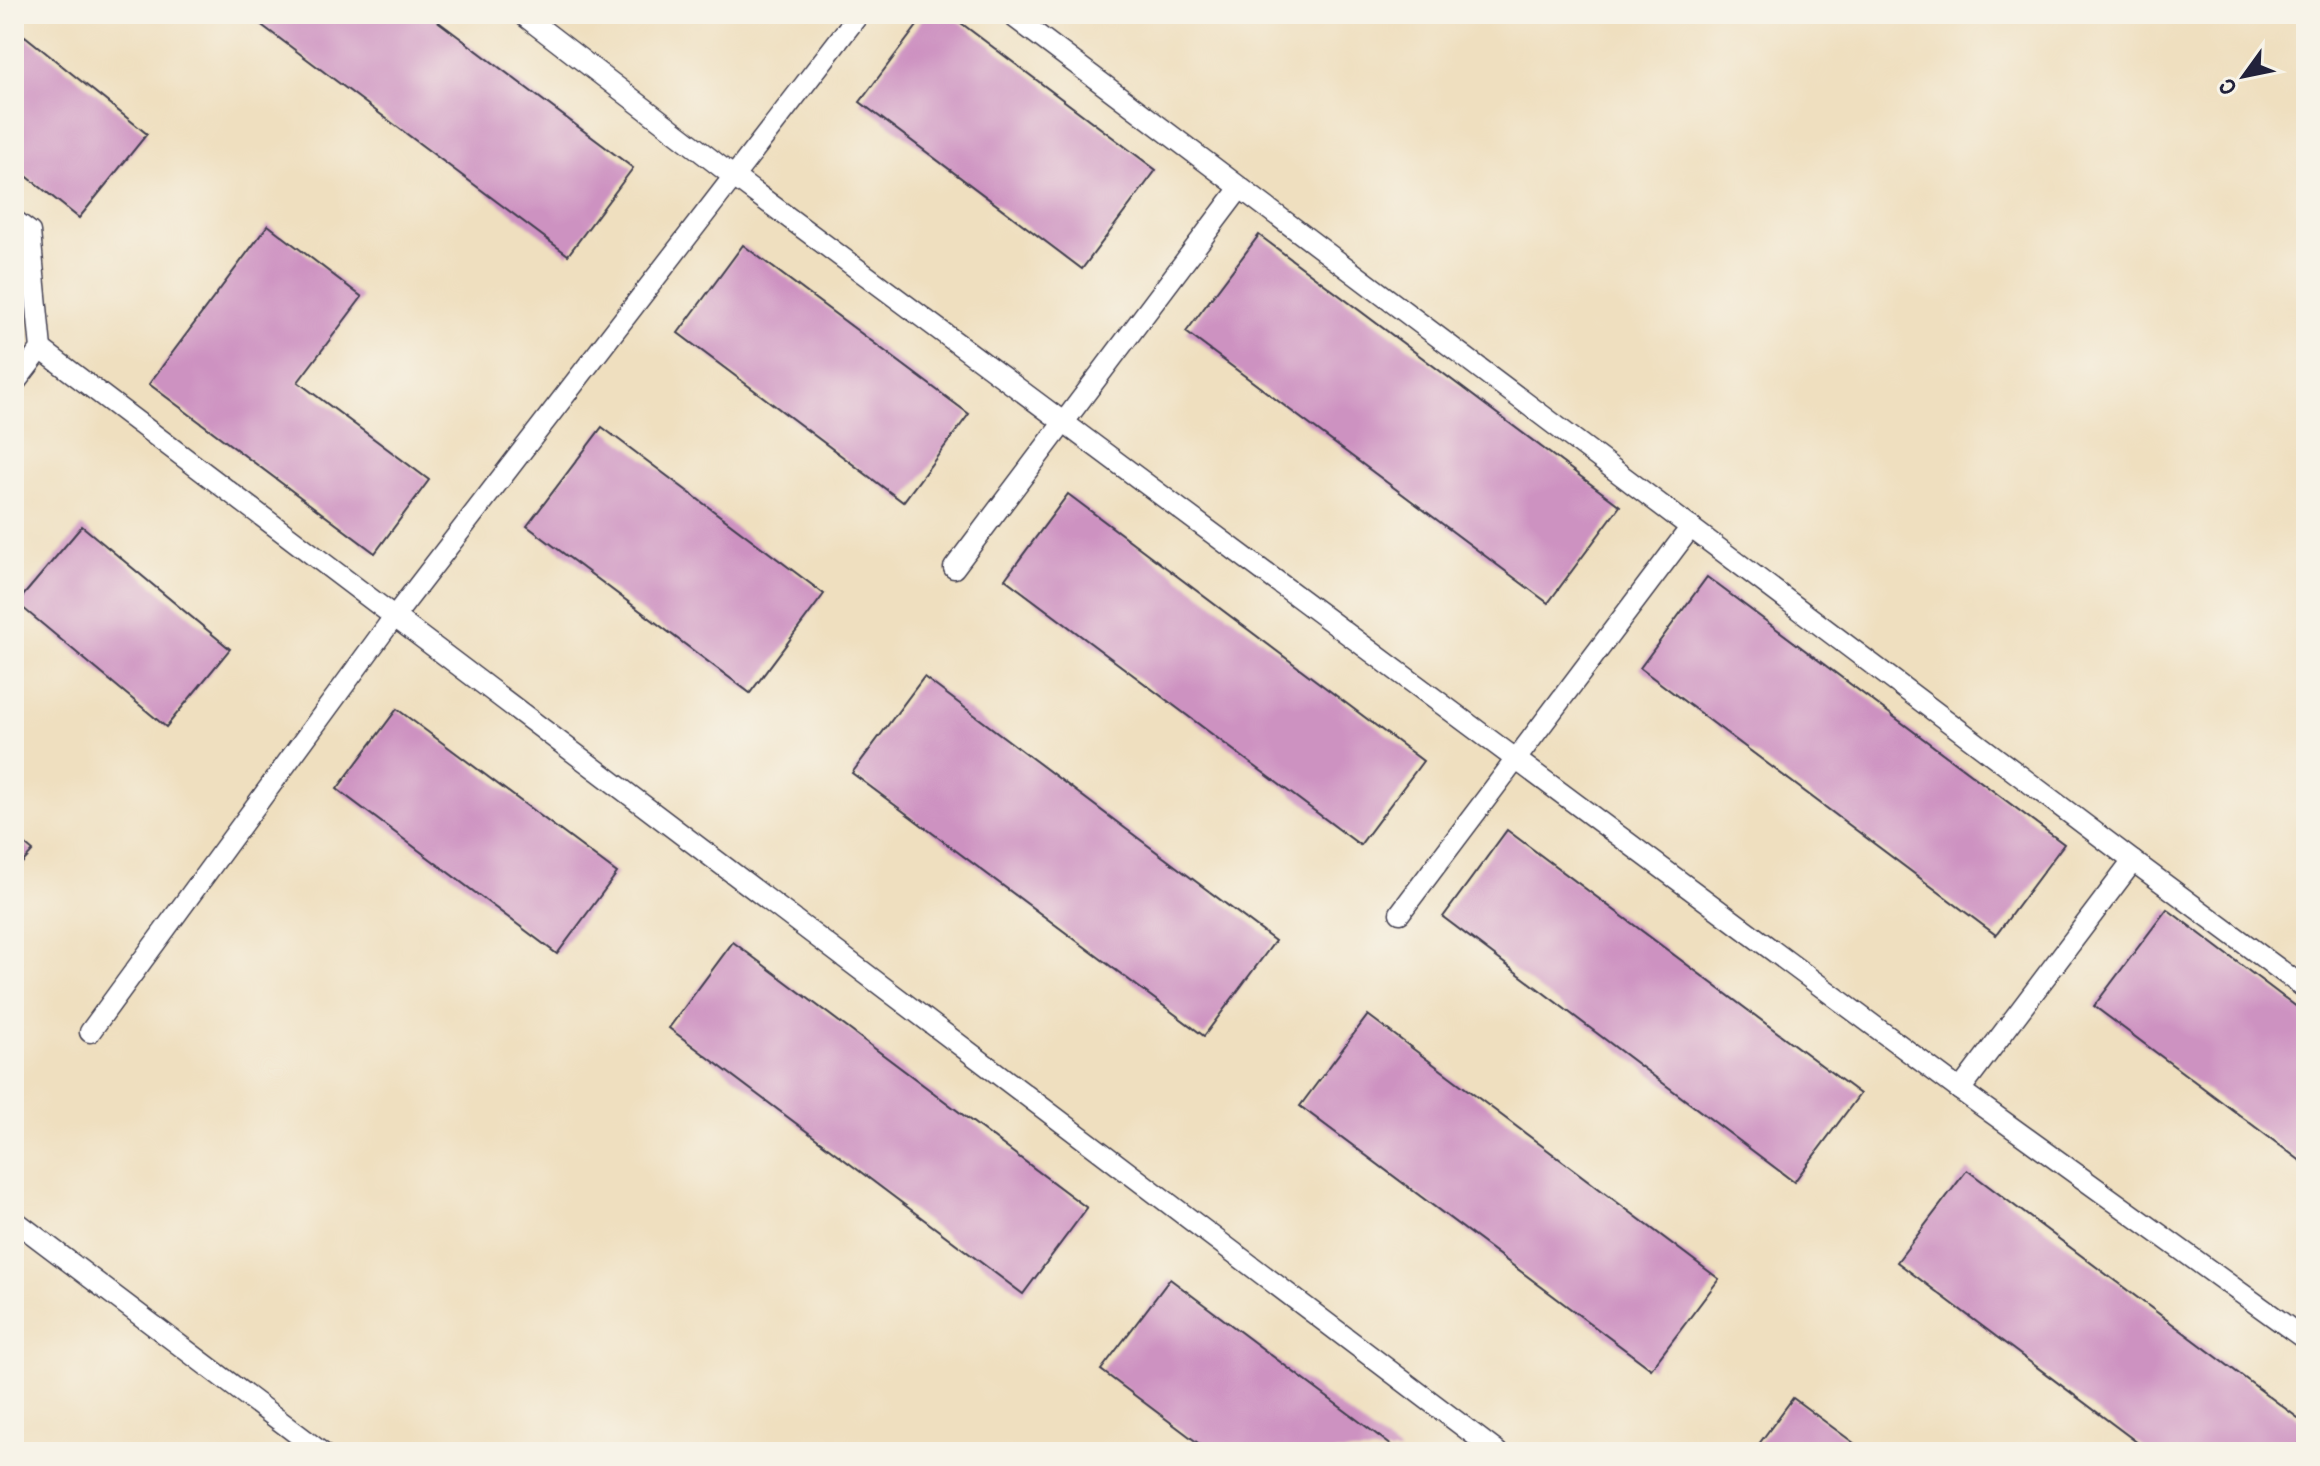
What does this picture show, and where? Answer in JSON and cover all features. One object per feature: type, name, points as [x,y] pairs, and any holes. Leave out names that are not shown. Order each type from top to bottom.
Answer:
[{"type":"lane","points":[[522,14],[734,177],[1960,1090],[2306,1340]]},
{"type":"lane","points":[[90,1032],[394,617],[859,14]]},
{"type":"lane","points":[[1010,14],[2306,989]]},
{"type":"lane","points":[[954,568],[1240,188]]},
{"type":"lane","points":[[14,220],[30,232],[41,349],[14,384]]},
{"type":"lane","points":[[41,349],[1497,1452]]},
{"type":"lane","points":[[1400,913],[1691,527]]},
{"type":"lane","points":[[1960,1090],[2133,861]]},
{"type":"lane","points":[[14,1220],[321,1452]]},
{"type":"building","points":[[247,14],[428,14],[633,168],[568,255]]},
{"type":"building","points":[[926,14],[949,14],[1156,170],[1082,269],[860,102]]},
{"type":"building","points":[[25,36],[147,134],[79,218],[14,166],[14,50]]},
{"type":"building","points":[[268,225],[362,297],[298,382],[429,480],[375,553],[149,384]]},
{"type":"building","points":[[1259,235],[1620,506],[1548,603],[1186,332]]},
{"type":"building","points":[[743,245],[969,414],[903,502],[678,333]]},
{"type":"building","points":[[602,427],[824,594],[750,693],[527,526]]},
{"type":"building","points":[[1068,494],[1423,761],[1360,845],[1005,579]]},
{"type":"building","points":[[82,526],[230,649],[166,727],[17,603]]},
{"type":"building","points":[[1707,577],[2064,844],[1996,935],[1640,668]]},
{"type":"building","points":[[924,677],[1275,941],[1204,1036],[852,773]]},
{"type":"building","points":[[397,709],[617,873],[557,954],[337,789]]},
{"type":"building","points":[[1507,830],[1860,1094],[1794,1182],[1443,917]]},
{"type":"building","points":[[14,835],[33,851],[14,872]]},
{"type":"building","points":[[2167,909],[2306,1014],[2306,1165],[2094,1006]]},
{"type":"building","points":[[733,942],[1087,1208],[1023,1294],[669,1028]]},
{"type":"building","points":[[1368,1015],[1719,1279],[1651,1369],[1300,1106]]},
{"type":"building","points":[[1967,1170],[2306,1424],[2306,1435],[2293,1452],[2150,1452],[1897,1262]]},
{"type":"building","points":[[1170,1279],[1400,1452],[1210,1452],[1101,1370]]},
{"type":"building","points":[[1793,1398],[1866,1452],[1753,1452]]}]
